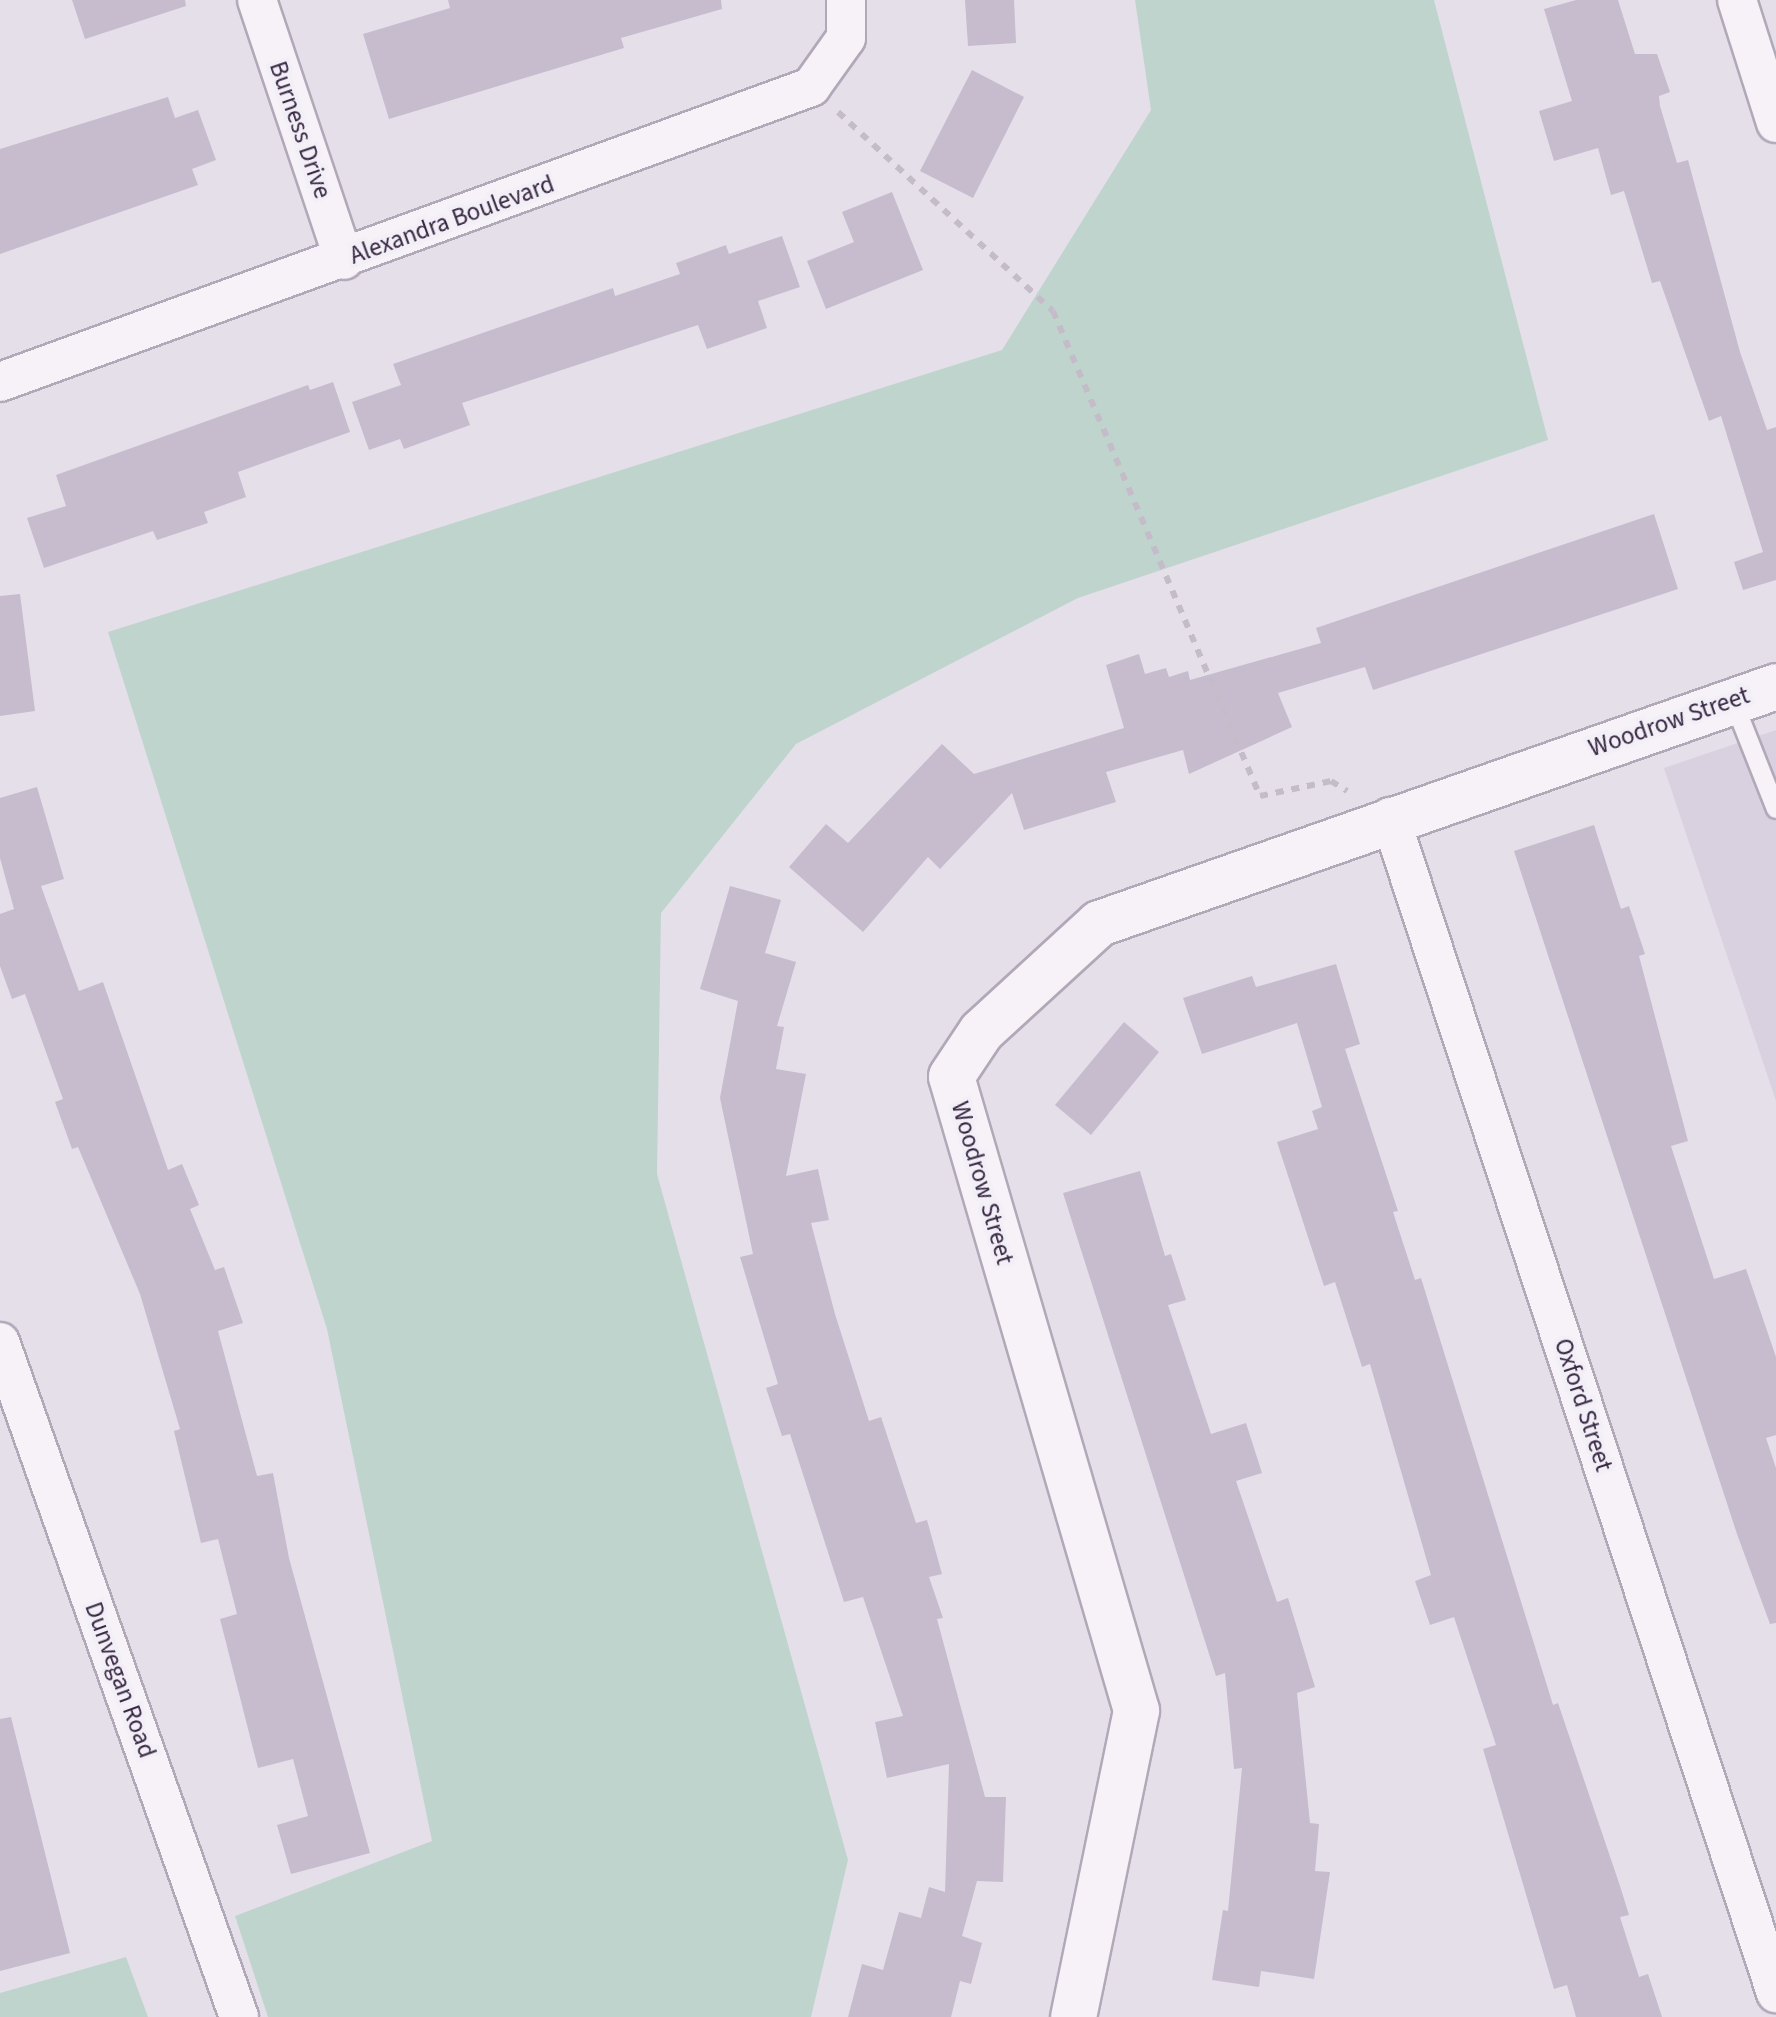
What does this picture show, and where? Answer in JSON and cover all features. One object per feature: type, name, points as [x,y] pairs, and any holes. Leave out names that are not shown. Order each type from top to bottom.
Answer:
[{"type":"street","name":"Burness Drive","points":[[257,0],[344,260]]},
{"type":"street","points":[[811,87],[846,38],[846,0]]},
{"type":"street","points":[[1737,0],[1776,123]]},
{"type":"street","name":"Alexandra Boulevard","points":[[0,382],[811,87]]},
{"type":"street","name":"Woodrow Street","points":[[1072,2017],[1136,1710],[951,1076],[982,1030],[1099,923],[1390,817],[1776,686]]},
{"type":"street","name":"Oxford Street","points":[[1390,817],[1776,1993]]},
{"type":"street","name":"Dunvegan Road","points":[[0,1342],[239,2017]]},
{"type":"lane","points":[[1733,700],[1771,786],[1776,810]]},
{"type":"path","points":[[811,87],[1054,311],[1260,796],[1331,781],[1390,817]]},
{"type":"shaded area","points":[[1135,0],[1434,0],[1548,440],[1078,598],[796,744],[661,913],[657,1174],[848,1860],[811,2017],[268,2017],[235,1916],[432,1841],[327,1329],[108,632],[1002,350],[1151,110]]},
{"type":"shaded area","points":[[1776,730],[1776,1101],[1664,768]]},
{"type":"shaded area","points":[[126,1957],[148,2017],[0,2017],[0,1993]]},
{"type":"building","points":[[72,0],[185,0],[186,6],[85,39]]},
{"type":"building","points":[[448,0],[721,0],[722,9],[621,38],[624,48],[389,119],[363,34],[450,8]]},
{"type":"building","points":[[965,0],[1014,0],[1016,43],[968,46]]},
{"type":"building","points":[[1576,0],[1618,0],[1635,54],[1657,54],[1670,92],[1659,96],[1660,106],[1677,163],[1688,160],[1740,352],[1767,430],[1776,427],[1776,580],[1743,590],[1734,562],[1763,552],[1721,416],[1709,421],[1660,281],[1652,283],[1624,191],[1611,195],[1598,148],[1554,161],[1539,111],[1572,101],[1544,9]]},
{"type":"building","points":[[972,70],[1024,97],[973,198],[920,171]]},
{"type":"building","points":[[168,97],[175,118],[198,110],[216,160],[192,169],[198,185],[0,254],[0,149]]},
{"type":"building","points":[[892,192],[923,270],[826,309],[807,261],[854,242],[842,212]]},
{"type":"building","points":[[782,236],[800,287],[758,301],[767,328],[707,349],[698,325],[462,403],[470,425],[404,449],[400,439],[369,450],[352,402],[401,385],[393,364],[613,288],[615,296],[680,274],[676,263],[726,245],[729,254]]},
{"type":"building","points":[[333,382],[350,432],[238,472],[246,497],[204,512],[208,523],[157,540],[153,531],[44,568],[27,518],[66,506],[56,475],[308,385],[310,390]]},
{"type":"building","points":[[1654,514],[1678,589],[1373,690],[1365,667],[1278,693],[1292,727],[1189,774],[1183,750],[1106,772],[1116,802],[1024,830],[1012,793],[940,869],[928,857],[863,932],[789,867],[826,824],[848,843],[942,744],[974,774],[1124,728],[1106,665],[1139,654],[1145,674],[1166,668],[1169,677],[1188,671],[1190,680],[1321,643],[1316,628]]},
{"type":"building","points":[[20,594],[35,711],[0,716],[0,596]]},
{"type":"building","points":[[37,787],[64,879],[41,886],[79,991],[103,982],[168,1170],[182,1164],[199,1205],[190,1209],[215,1270],[224,1267],[243,1323],[218,1331],[257,1476],[273,1473],[289,1558],[370,1853],[291,1874],[277,1825],[308,1816],[293,1759],[258,1768],[220,1619],[237,1614],[218,1539],[201,1543],[174,1431],[180,1429],[140,1294],[78,1147],[72,1149],[55,1102],[63,1099],[25,994],[12,999],[0,966],[0,914],[14,909],[0,858],[0,798]]},
{"type":"building","points":[[1594,825],[1621,909],[1629,906],[1645,954],[1639,956],[1688,1141],[1671,1146],[1714,1279],[1746,1269],[1776,1357],[1776,1435],[1766,1438],[1776,1468],[1776,1623],[1770,1624],[1737,1534],[1514,851]]},
{"type":"building","points":[[730,886],[781,900],[765,953],[796,962],[777,1026],[784,1027],[776,1069],[806,1074],[786,1176],[818,1169],[829,1220],[811,1223],[835,1314],[869,1421],[881,1417],[916,1523],[927,1520],[942,1574],[929,1577],[943,1618],[937,1619],[985,1797],[1006,1797],[1003,1882],[977,1881],[962,1936],[982,1943],[971,1984],[960,1981],[951,2017],[848,2017],[862,1964],[883,1970],[899,1912],[921,1918],[929,1887],[945,1892],[949,1764],[887,1778],[875,1722],[903,1716],[863,1597],[844,1602],[790,1434],[782,1436],[766,1388],[778,1384],[740,1257],[753,1254],[720,1098],[738,1001],[700,989]]},
{"type":"building","points":[[1336,964],[1360,1044],[1345,1049],[1398,1211],[1393,1212],[1415,1280],[1421,1278],[1553,1705],[1558,1703],[1620,1886],[1629,1915],[1620,1917],[1639,1977],[1648,1974],[1662,2017],[1576,2017],[1567,1985],[1554,1989],[1483,1749],[1496,1745],[1454,1617],[1430,1625],[1415,1581],[1431,1575],[1370,1364],[1362,1367],[1335,1282],[1324,1286],[1277,1142],[1318,1129],[1312,1111],[1322,1107],[1297,1023],[1202,1054],[1183,998],[1252,976],[1256,987]]},
{"type":"building","points":[[1124,1022],[1159,1052],[1091,1135],[1055,1105]]},
{"type":"building","points":[[1140,1171],[1165,1256],[1171,1254],[1186,1300],[1168,1305],[1211,1434],[1246,1423],[1262,1473],[1236,1481],[1277,1602],[1288,1598],[1315,1687],[1297,1693],[1310,1823],[1319,1824],[1315,1871],[1330,1872],[1314,1979],[1261,1971],[1259,1987],[1212,1980],[1223,1910],[1228,1911],[1242,1768],[1234,1769],[1225,1673],[1216,1676],[1063,1193]]},
{"type":"building","points":[[11,1717],[70,1953],[0,1971],[0,1719]]}]
